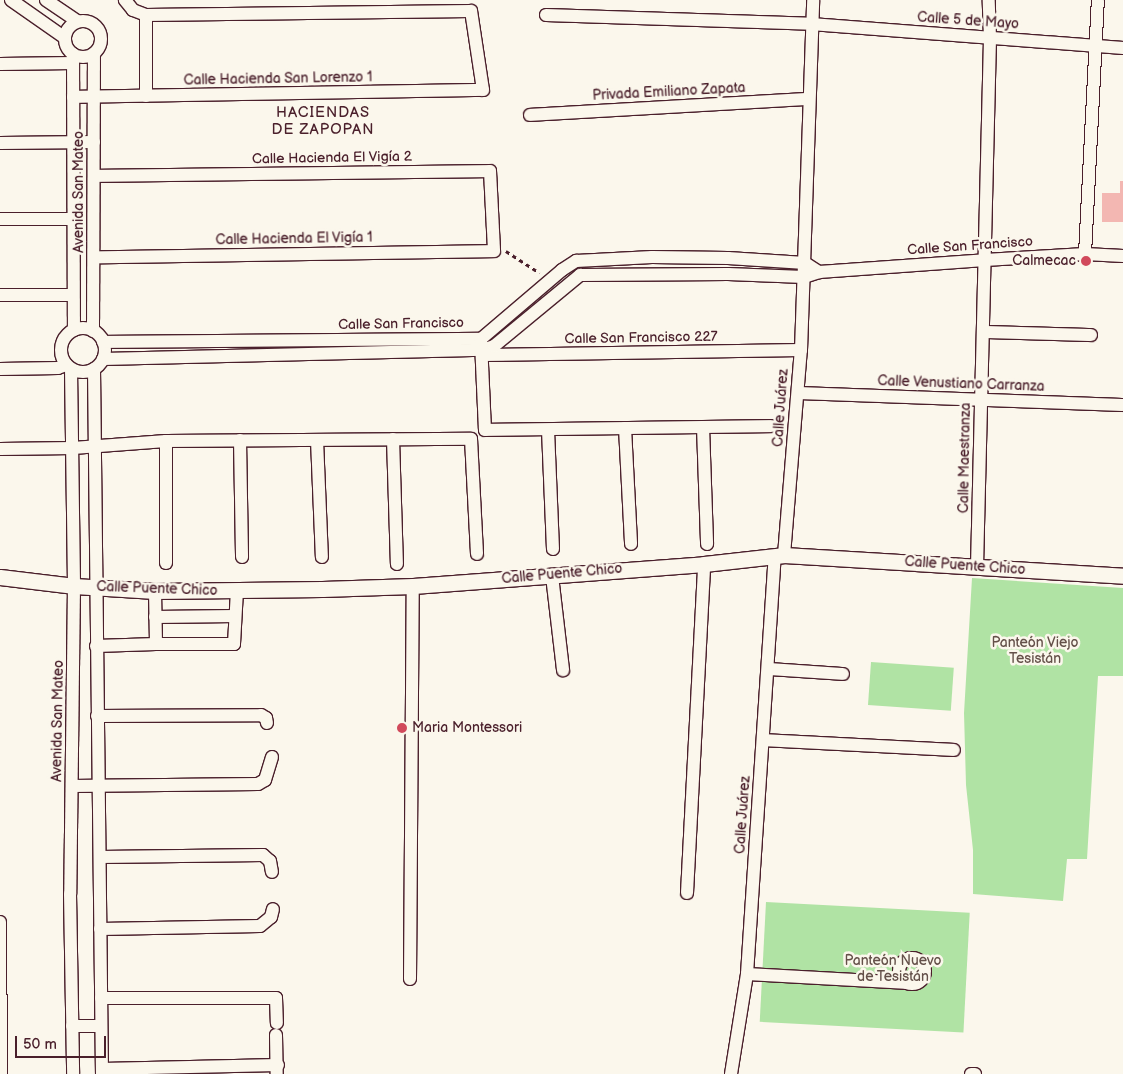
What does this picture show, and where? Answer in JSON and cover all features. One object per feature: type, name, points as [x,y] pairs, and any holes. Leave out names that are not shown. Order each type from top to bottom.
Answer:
[{"type":"main road","name":"Calle Puente Chico","points":[[0,577],[74,586],[154,591],[237,591],[413,586],[704,564],[780,555],[1123,576]]},
{"type":"street","name":"Avenida San Mateo","points":[[11,0],[65,38],[73,59],[74,330],[62,341],[62,358],[69,367],[74,466],[70,894],[74,1074]]},
{"type":"street","name":"Avenida San Mateo","points":[[46,0],[77,21],[90,21],[100,30],[102,43],[94,54],[93,331]]},
{"type":"street","points":[[124,0],[133,10],[146,15],[146,96]]},
{"type":"street","name":"Calle Juárez","points":[[731,1074],[747,974],[768,669],[798,393],[805,263],[813,0]]},
{"type":"street","name":"Calle Maestranza","points":[[977,567],[984,332],[990,38],[989,0]]},
{"type":"street","points":[[1085,254],[1098,0]]},
{"type":"street","name":"Calle Hacienda San Lorenzo 1","points":[[73,98],[483,90],[471,11],[146,15]]},
{"type":"street","name":"Calle 5 de Mayo","points":[[546,15],[811,24],[1096,44],[1123,48]]},
{"type":"street","points":[[65,38],[66,31],[77,21]]},
{"type":"street","points":[[0,64],[73,59],[94,54]]},
{"type":"street","name":"Privada Emiliano Zapata","points":[[530,115],[809,99]]},
{"type":"street","points":[[0,143],[94,142]]},
{"type":"street","name":"Calle Hacienda El Vigía 2","points":[[94,176],[490,171],[494,251]]},
{"type":"street","points":[[0,219],[73,222],[94,226]]},
{"type":"street","name":"Calle Hacienda El Vigía 1","points":[[94,257],[494,251]]},
{"type":"street","name":"Calle San Francisco","points":[[103,359],[482,348],[494,346],[580,276],[728,274],[804,277],[819,272],[984,260],[1085,254],[1123,256]]},
{"type":"street","points":[[580,276],[570,264],[652,257],[728,258],[805,263],[819,272]]},
{"type":"street","points":[[652,257],[652,275]]},
{"type":"street","points":[[728,258],[728,274]]},
{"type":"street","name":"Calle San Francisco","points":[[103,342],[482,348],[549,281],[570,264]]},
{"type":"street","points":[[0,295],[73,294]]},
{"type":"street","points":[[0,369],[69,367],[82,372],[94,369],[103,359],[103,342],[93,331],[84,328],[74,330]]},
{"type":"street","points":[[984,332],[1091,334]]},
{"type":"street","points":[[482,348],[485,430],[771,426]]},
{"type":"street","name":"Calle San Francisco 227","points":[[482,348],[800,350]]},
{"type":"street","points":[[94,369],[97,786],[100,857],[100,929],[102,1072],[278,1069],[276,998],[101,998]]},
{"type":"street","name":"Calle Venustiano Carranza","points":[[798,393],[1123,405]]},
{"type":"street","points":[[703,427],[708,544]]},
{"type":"street","points":[[625,428],[631,544]]},
{"type":"street","points":[[548,430],[553,549]]},
{"type":"street","points":[[393,439],[397,564]]},
{"type":"street","points":[[0,449],[73,448],[166,441],[471,439],[476,554]]},
{"type":"street","points":[[240,440],[242,557]]},
{"type":"street","points":[[317,440],[322,557]]},
{"type":"street","points":[[166,441],[166,563]]},
{"type":"street","points":[[74,466],[95,467]]},
{"type":"street","points":[[687,892],[704,564]]},
{"type":"street","points":[[552,576],[563,670]]},
{"type":"street","points":[[410,979],[413,586]]},
{"type":"street","points":[[154,591],[156,644]]},
{"type":"street","points":[[96,646],[234,644],[237,591]]},
{"type":"street","points":[[155,617],[235,616]]},
{"type":"street","points":[[768,669],[843,674]]},
{"type":"street","points":[[97,716],[261,715],[266,718],[267,722]]},
{"type":"street","points":[[763,740],[954,750]]},
{"type":"street","points":[[72,786],[258,784],[265,780],[272,756]]},
{"type":"street","points":[[100,857],[263,855],[270,861],[272,872]]},
{"type":"street","points":[[100,929],[260,926],[271,917],[273,909]]},
{"type":"street","points":[[0,922],[1,1074]]},
{"type":"street","points":[[747,974],[909,983]]},
{"type":"street","points":[[72,1026],[101,1026]]},
{"type":"path","points":[[494,251],[508,250],[549,281]]},
{"type":"green space","name":"Panteón Viejo Tesistán","points":[[972,578],[1123,588],[1123,676],[1098,676],[1087,859],[1067,859],[1063,901],[973,894],[973,850],[966,785],[964,713]]},
{"type":"green space","points":[[871,662],[954,668],[951,711],[868,705]]},
{"type":"green space","name":"Panteón Nuevo de Tesistán","points":[[766,902],[970,913],[963,1033],[760,1022]]},
{"type":"building","points":[[1120,181],[1123,181],[1123,222],[1102,222],[1102,193],[1120,193]]},
{"type":"place","name":"Calmecac","points":[[1086,261]]},
{"type":"place","name":"Maria Montessori","points":[[402,728]]},
{"type":"district","name":"HACIENDAS DE ZAPOPAN","points":[[323,120]]}]
